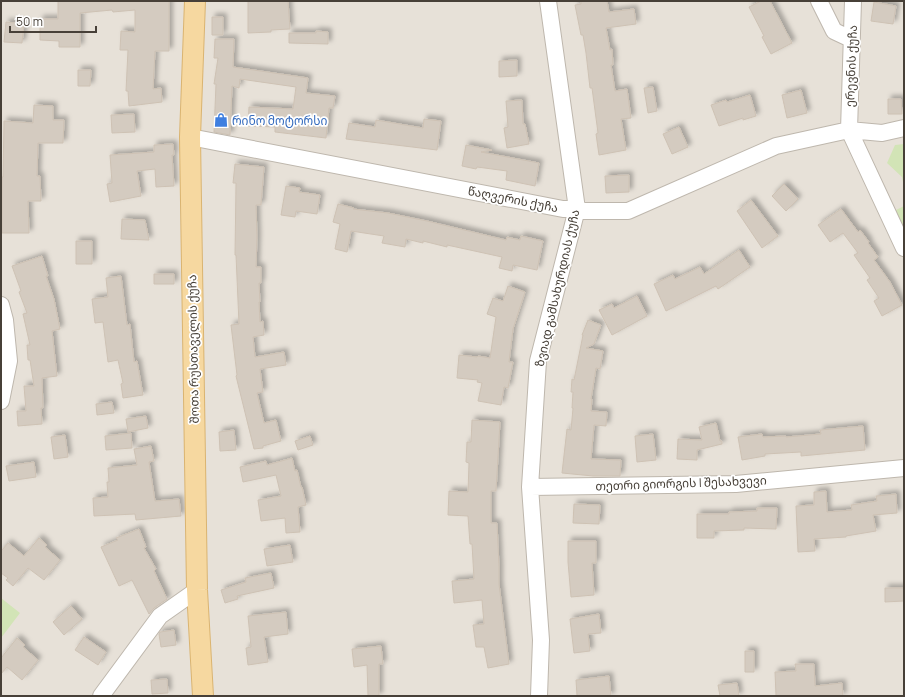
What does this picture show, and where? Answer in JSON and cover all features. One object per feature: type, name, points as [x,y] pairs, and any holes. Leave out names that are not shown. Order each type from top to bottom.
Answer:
[{"type":"main road","name":"შოთა რუსთაველის ქუჩა","points":[[195,1],[190,137],[197,590],[203,696]]},
{"type":"street","name":"ზვიად გამსახურდიას ქუჩა","points":[[539,696],[541,640],[530,487],[538,361],[577,209],[548,1]]},
{"type":"street","points":[[819,1],[834,31],[851,39]]},
{"type":"street","name":"ერევნის ქუჩა","points":[[849,130],[853,1]]},
{"type":"street","name":"წაღვერის ქუჩა","points":[[190,137],[563,209],[577,209],[584,211],[628,211],[776,146],[849,130],[882,133],[904,128]]},
{"type":"street","points":[[849,130],[904,248]]},
{"type":"street","points":[[1,305],[5,320],[9,360],[1,401]]},
{"type":"street","name":"თეთრი გიორგის I შესახვევი","points":[[530,487],[736,484],[904,468]]},
{"type":"street","points":[[101,696],[160,616],[197,590]]},
{"type":"shaded area","points":[[1,1],[904,1],[904,696],[1,696]]},
{"type":"green space","points":[[904,144],[904,187],[902,177],[887,163],[895,145]]},
{"type":"green space","points":[[904,206],[904,224],[901,225],[894,211]]},
{"type":"green space","points":[[1,598],[20,613],[1,638]]},
{"type":"building","points":[[58,1],[169,1],[169,51],[155,51],[153,89],[161,88],[162,102],[129,106],[128,91],[126,91],[128,50],[120,50],[121,31],[135,32],[135,10],[113,12],[112,10],[80,13],[80,47],[59,47],[59,41],[40,40],[40,19],[58,19]]},
{"type":"building","points":[[248,1],[288,1],[290,29],[248,33]]},
{"type":"building","points":[[581,1],[607,1],[609,12],[634,9],[636,24],[606,28],[610,50],[612,49],[613,65],[611,65],[615,91],[627,89],[631,118],[621,119],[626,150],[599,155],[596,134],[598,133],[592,88],[590,88],[583,35],[581,35],[575,5],[581,4]]},
{"type":"building","points":[[761,1],[770,1],[792,43],[771,54],[762,37],[764,36],[749,7]]},
{"type":"building","points":[[874,2],[896,6],[893,24],[871,21]]},
{"type":"building","points":[[212,17],[223,17],[223,35],[212,35]]},
{"type":"building","points":[[6,22],[24,24],[22,43],[4,42]]},
{"type":"building","points":[[316,31],[328,32],[328,44],[289,43],[289,33],[316,33]]},
{"type":"building","points":[[215,39],[234,39],[233,67],[308,78],[306,93],[335,96],[333,108],[329,108],[326,138],[275,132],[275,127],[248,126],[249,107],[293,109],[296,87],[240,79],[239,88],[232,86],[230,135],[214,132],[216,84],[214,84],[218,58],[214,58]]},
{"type":"building","points":[[517,60],[517,76],[499,77],[499,61]]},
{"type":"building","points":[[78,70],[91,70],[90,86],[78,86]]},
{"type":"building","points":[[653,87],[657,111],[648,113],[644,88]]},
{"type":"building","points":[[801,90],[807,113],[787,118],[782,95]]},
{"type":"building","points":[[750,95],[756,116],[743,120],[743,118],[719,126],[711,105]]},
{"type":"building","points":[[888,99],[901,99],[902,114],[888,114]]},
{"type":"building","points":[[522,100],[523,124],[525,124],[529,144],[507,148],[504,128],[508,127],[506,101]]},
{"type":"building","points":[[34,105],[53,106],[53,120],[64,120],[63,143],[38,143],[37,176],[40,176],[41,201],[28,201],[29,233],[2,233],[4,121],[33,123]]},
{"type":"building","points":[[134,114],[135,132],[112,133],[111,115]]},
{"type":"building","points":[[424,119],[441,121],[437,150],[346,139],[349,123],[375,127],[376,120],[423,128]]},
{"type":"building","points":[[679,127],[688,147],[672,154],[663,134]]},
{"type":"building","points":[[173,144],[174,155],[172,155],[174,186],[156,187],[155,169],[137,171],[141,196],[110,202],[107,184],[112,183],[110,155],[154,152],[154,145]]},
{"type":"building","points":[[466,145],[492,150],[481,152],[539,163],[535,186],[506,180],[507,171],[477,167],[476,169],[462,166]]},
{"type":"building","points":[[235,164],[264,167],[261,205],[256,205],[256,267],[261,267],[259,302],[260,322],[263,321],[264,335],[253,337],[255,357],[284,352],[286,365],[260,369],[263,392],[257,393],[264,423],[276,420],[281,441],[263,446],[263,448],[254,449],[236,376],[231,325],[239,324],[235,255],[236,183],[233,183]]},
{"type":"building","points":[[629,175],[629,192],[606,193],[605,176]]},
{"type":"building","points":[[784,184],[798,199],[786,211],[772,196]]},
{"type":"building","points":[[286,186],[300,188],[299,192],[320,195],[317,214],[296,211],[295,217],[281,215]]},
{"type":"building","points":[[751,200],[778,236],[762,248],[737,211]]},
{"type":"building","points":[[338,204],[354,208],[353,209],[388,213],[427,221],[506,240],[507,237],[520,240],[521,236],[543,241],[537,270],[513,265],[512,271],[499,268],[502,257],[447,245],[447,247],[423,241],[423,243],[406,239],[405,247],[382,243],[384,236],[351,231],[347,252],[335,249],[340,224],[333,222]]},
{"type":"building","points":[[841,209],[858,232],[860,230],[869,242],[868,243],[878,257],[874,260],[890,282],[902,305],[882,316],[874,301],[879,298],[867,280],[870,278],[854,255],[858,253],[843,233],[830,242],[818,225]]},
{"type":"building","points":[[122,219],[145,220],[149,240],[121,239]]},
{"type":"building","points":[[76,241],[92,241],[92,264],[76,264]]},
{"type":"building","points":[[739,250],[750,267],[718,289],[716,286],[666,311],[654,284],[673,275],[675,279],[700,267],[704,274]]},
{"type":"building","points":[[42,256],[48,276],[46,276],[54,299],[60,329],[52,331],[57,376],[42,378],[42,424],[18,426],[17,411],[26,411],[24,386],[34,386],[30,360],[28,360],[27,345],[30,345],[23,314],[27,313],[19,292],[21,291],[12,266]]},
{"type":"building","points":[[154,274],[174,274],[174,284],[154,284]]},
{"type":"building","points":[[121,276],[127,325],[130,324],[134,362],[137,361],[143,395],[123,398],[121,384],[123,383],[118,360],[108,362],[103,322],[95,323],[92,299],[108,297],[106,278]]},
{"type":"building","points":[[508,286],[525,292],[513,329],[509,362],[513,362],[508,388],[504,387],[501,405],[478,401],[482,383],[477,382],[478,380],[457,378],[459,355],[490,358],[496,317],[487,314],[493,298],[503,301]]},
{"type":"building","points":[[637,296],[647,316],[612,335],[599,310],[612,304],[614,308]]},
{"type":"building","points":[[588,320],[601,325],[594,344],[586,348],[603,351],[600,369],[596,368],[591,399],[591,411],[607,412],[606,426],[594,425],[591,459],[621,460],[620,476],[593,476],[562,473],[567,429],[571,430],[573,408],[573,392],[571,392],[572,379],[574,380],[582,335]]},
{"type":"building","points":[[112,402],[114,413],[97,415],[96,404]]},
{"type":"building","points":[[146,416],[148,428],[128,432],[126,419]]},
{"type":"building","points":[[472,420],[500,422],[496,491],[491,491],[491,523],[497,523],[499,584],[509,664],[488,668],[484,647],[476,647],[473,625],[484,624],[482,600],[454,603],[452,581],[474,579],[472,544],[470,544],[468,516],[448,515],[449,491],[468,492],[469,463],[466,462],[467,442],[471,442]]},
{"type":"building","points":[[716,423],[722,444],[697,450],[697,460],[677,459],[678,439],[702,440],[699,427]]},
{"type":"building","points":[[863,426],[865,450],[801,456],[801,452],[765,454],[765,456],[742,460],[738,437],[762,434],[763,437],[786,437],[821,434],[820,430]]},
{"type":"building","points":[[234,430],[236,450],[220,451],[219,432]]},
{"type":"building","points":[[131,433],[132,448],[106,450],[105,436]]},
{"type":"building","points":[[653,434],[656,460],[637,462],[635,436]]},
{"type":"building","points":[[65,435],[68,457],[54,459],[51,437]]},
{"type":"building","points":[[310,436],[313,445],[298,450],[295,441]]},
{"type":"building","points":[[151,446],[154,461],[149,462],[155,501],[179,499],[181,516],[136,520],[135,514],[94,516],[93,498],[108,497],[108,468],[137,465],[134,449]]},
{"type":"building","points":[[292,458],[295,471],[297,470],[306,505],[298,507],[300,532],[286,533],[285,518],[261,521],[258,500],[281,496],[276,475],[243,482],[240,467],[266,461],[267,465]]},
{"type":"building","points":[[34,462],[36,477],[9,481],[6,466]]},
{"type":"building","points":[[826,491],[827,512],[852,510],[851,505],[877,501],[876,496],[896,494],[897,513],[873,515],[876,531],[846,537],[814,539],[815,551],[798,552],[796,506],[814,505],[814,492]]},
{"type":"building","points":[[574,504],[600,505],[599,524],[573,523]]},
{"type":"building","points":[[757,508],[777,508],[776,529],[744,528],[744,530],[714,531],[714,538],[697,538],[697,514],[729,514],[729,512],[757,511]]},
{"type":"building","points":[[139,529],[146,547],[144,548],[156,569],[154,571],[167,599],[154,608],[149,614],[132,580],[119,586],[101,547],[118,540],[116,538]]},
{"type":"building","points":[[39,538],[47,545],[45,547],[60,560],[44,580],[28,568],[13,586],[6,580],[8,578],[1,573],[1,551],[8,543],[24,556]]},
{"type":"building","points":[[568,541],[596,541],[596,563],[592,563],[594,595],[571,597]]},
{"type":"building","points":[[290,545],[293,562],[267,566],[264,549]]},
{"type":"building","points":[[271,573],[274,588],[237,596],[238,599],[225,603],[221,590],[246,582],[245,578]]},
{"type":"building","points":[[885,588],[904,588],[904,601],[885,602]]},
{"type":"building","points":[[71,606],[82,619],[64,635],[53,622]]},
{"type":"building","points":[[286,612],[288,634],[264,637],[268,662],[248,665],[246,648],[251,647],[248,616]]},
{"type":"building","points":[[599,614],[601,633],[588,634],[590,651],[574,653],[570,619]]},
{"type":"building","points":[[174,630],[176,645],[161,647],[160,632]]},
{"type":"building","points":[[84,637],[106,652],[98,665],[75,650]]},
{"type":"building","points":[[17,638],[25,645],[23,647],[38,660],[22,680],[7,667],[1,674],[1,658]]},
{"type":"building","points":[[381,646],[383,664],[379,664],[379,696],[368,696],[367,665],[354,667],[352,649]]},
{"type":"building","points":[[745,651],[754,651],[754,672],[745,672]]},
{"type":"building","points":[[795,664],[814,664],[815,686],[842,683],[843,696],[776,696],[775,672],[796,671]]},
{"type":"building","points":[[609,676],[611,696],[577,696],[576,680]]},
{"type":"building","points":[[167,679],[168,693],[152,694],[151,680]]},
{"type":"building","points":[[737,683],[739,696],[720,696],[718,685]]},
{"type":"place","name":"რინო მოტორსი","points":[[221,120]]}]
